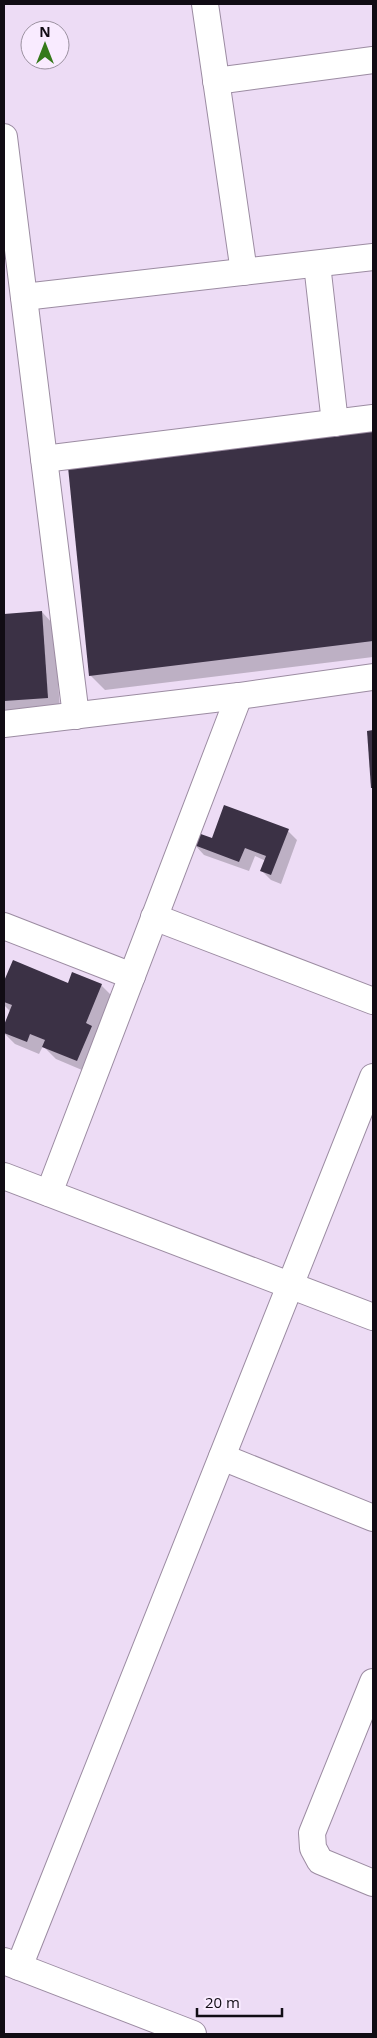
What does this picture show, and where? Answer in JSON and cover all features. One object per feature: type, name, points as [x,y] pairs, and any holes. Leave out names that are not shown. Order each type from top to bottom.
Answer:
[{"type":"street","points":[[205,4],[244,272]]},
{"type":"street","points":[[216,81],[373,60]]},
{"type":"street","points":[[4,137],[76,716]]},
{"type":"street","points":[[24,297],[373,258]]},
{"type":"street","points":[[317,264],[335,423]]},
{"type":"street","points":[[44,459],[373,418]]},
{"type":"street","points":[[4,724],[239,696],[373,677]]},
{"type":"street","points":[[49,1193],[239,696]]},
{"type":"street","points":[[154,918],[373,1001]]},
{"type":"street","points":[[4,926],[132,976]]},
{"type":"street","points":[[193,2034],[11,1964],[222,1457],[373,1077]]},
{"type":"street","points":[[4,1176],[373,1317]]},
{"type":"street","points":[[222,1457],[373,1518]]},
{"type":"street","points":[[373,1682],[312,1833],[313,1848],[320,1861],[373,1883]]},
{"type":"building","points":[[373,431],[373,641],[89,676],[68,467]]},
{"type":"building","points":[[42,611],[48,698],[4,701],[4,614]]},
{"type":"building","points":[[373,730],[373,788],[371,788],[367,731]]},
{"type":"building","points":[[224,805],[289,829],[271,875],[260,871],[266,856],[245,848],[239,862],[194,845],[198,833],[212,838]]},
{"type":"building","points":[[13,960],[68,983],[72,972],[102,984],[86,1023],[92,1026],[77,1061],[42,1047],[45,1040],[30,1034],[27,1042],[4,1033],[4,1025],[12,1005],[4,1002],[4,981]]}]
